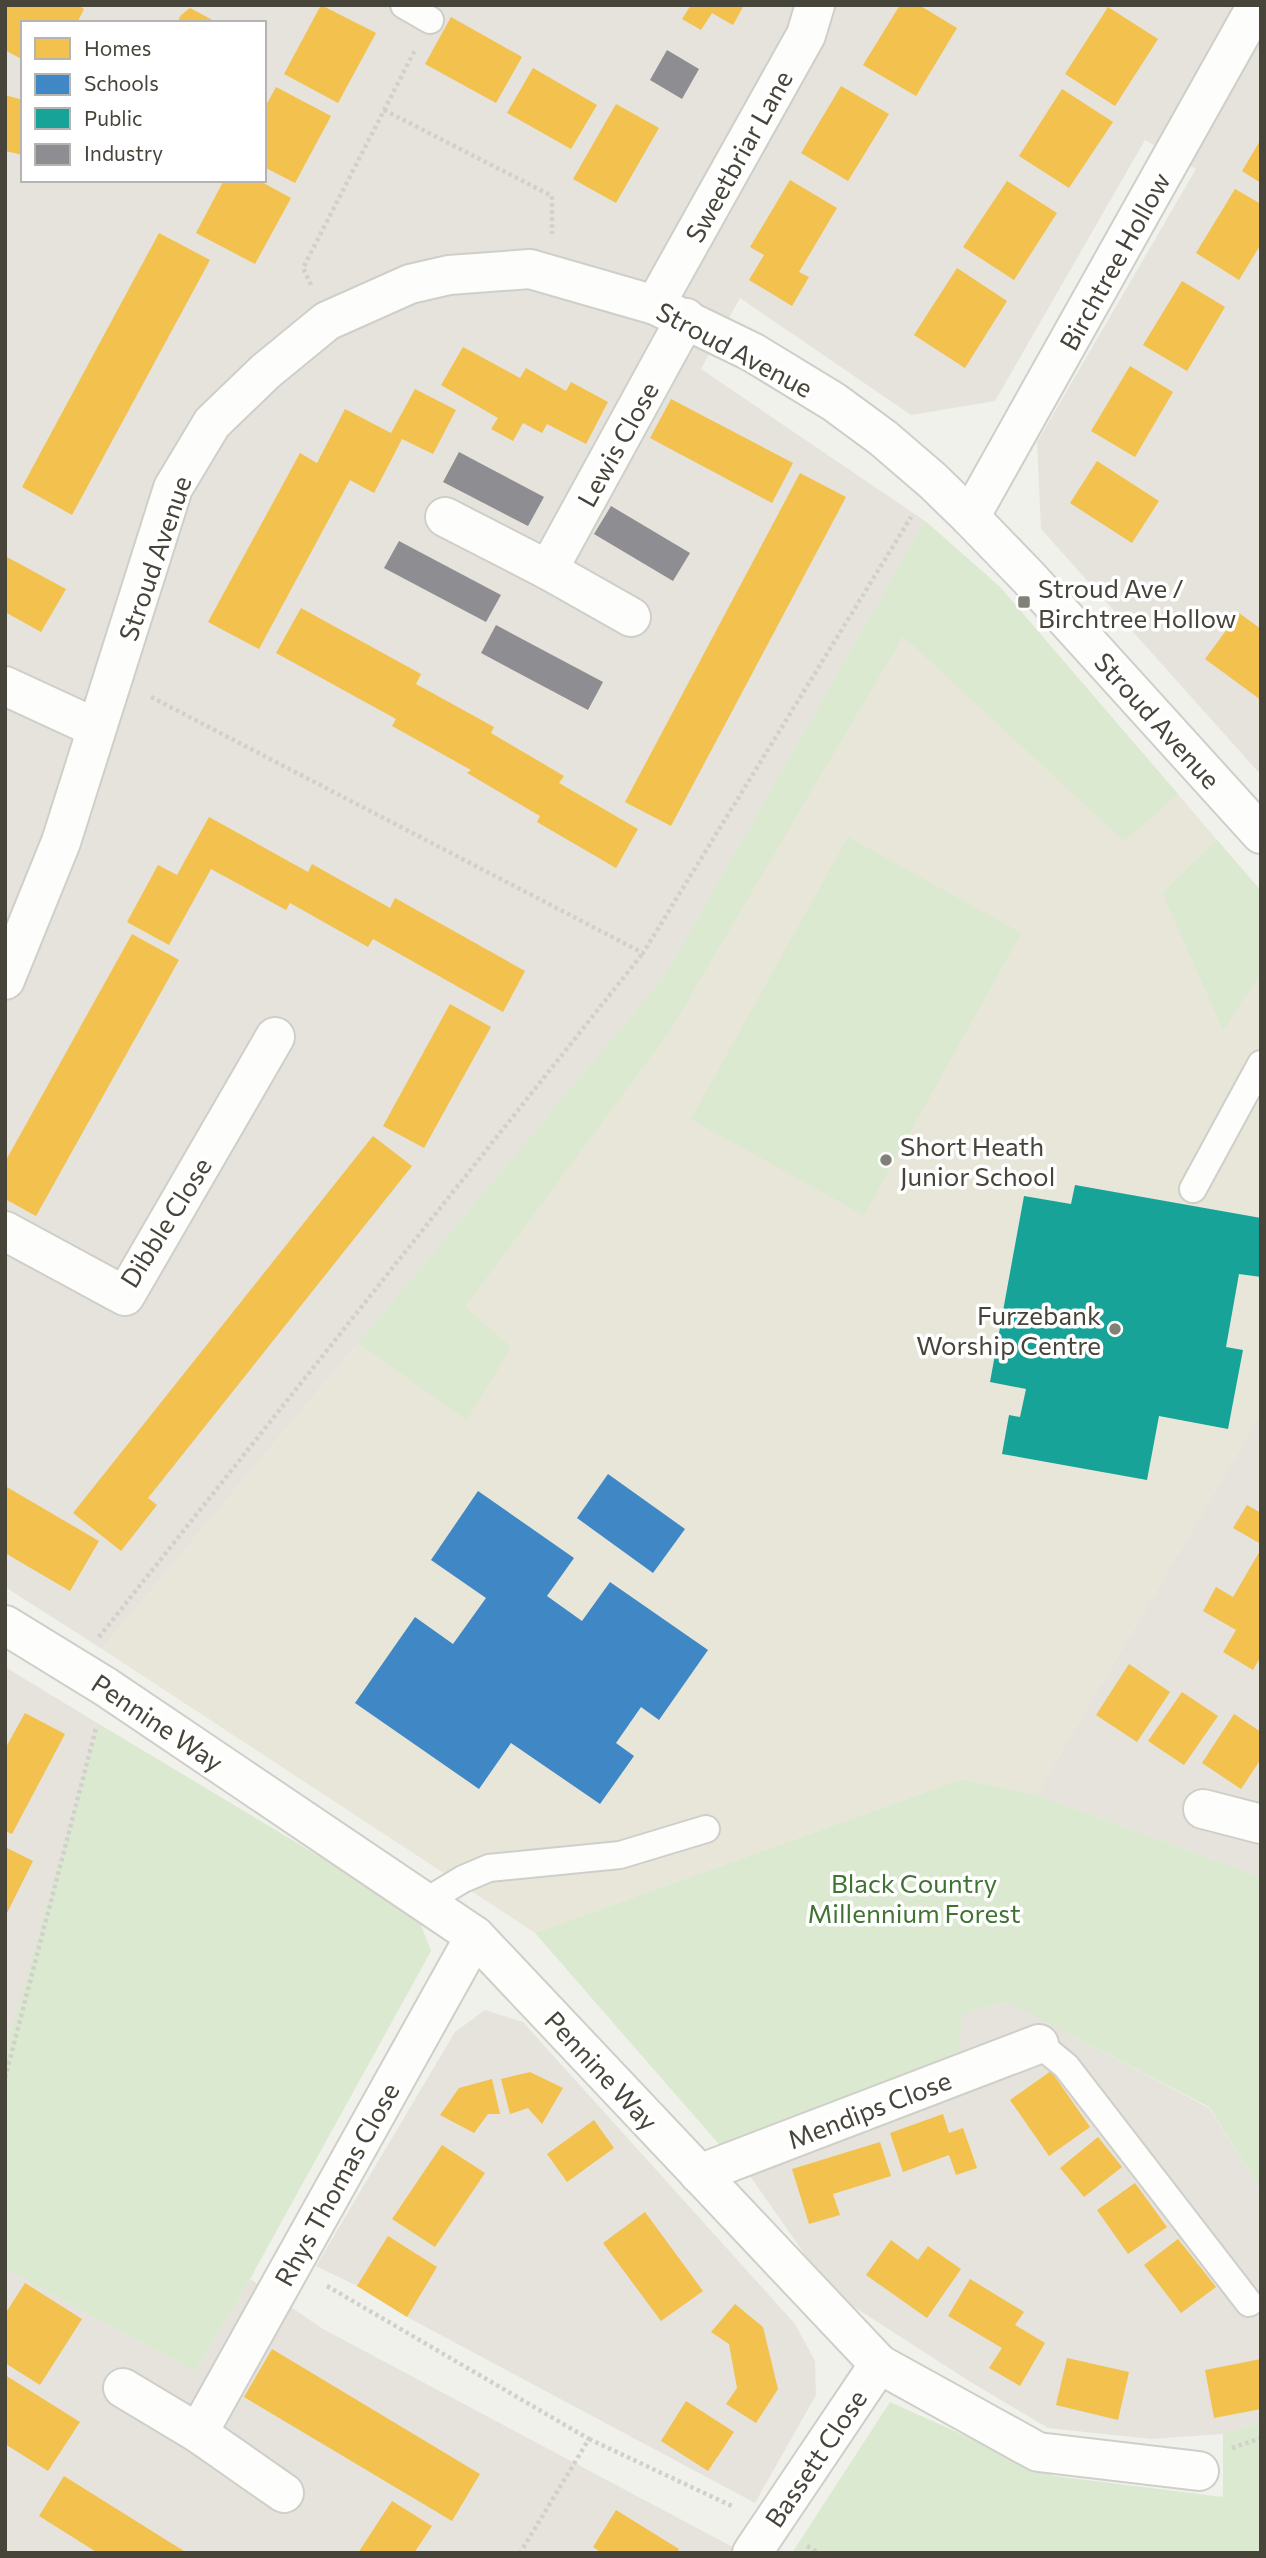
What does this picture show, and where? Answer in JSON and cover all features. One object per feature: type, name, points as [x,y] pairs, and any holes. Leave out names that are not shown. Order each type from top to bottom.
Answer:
[{"type":"street","name":"Sweetbriar Lane","points":[[670,312],[806,36],[815,5]]},
{"type":"street","name":"Birchtree Hollow","points":[[970,517],[1257,5]]},
{"type":"street","name":"Stroud Avenue","points":[[5,980],[61,842],[173,488],[212,423],[266,370],[327,321],[410,284],[449,275],[530,269],[670,312],[752,352],[834,402],[883,438],[970,517],[1257,823]]},
{"type":"street","name":"Lewis Close","points":[[548,570],[670,312]]},
{"type":"street","points":[[445,517],[631,617]]},
{"type":"street","points":[[5,686],[96,728]]},
{"type":"street","name":"Dibble Close","points":[[5,1231],[125,1296],[275,1037]]},
{"type":"street","name":"Pennine Way","points":[[5,1625],[91,1677],[475,1936],[878,2364],[1038,2452],[1199,2471]]},
{"type":"street","points":[[1203,1808],[1261,1824]]},
{"type":"street","name":"Rhys Thomas Close","points":[[198,2433],[475,1936]]},
{"type":"street","name":"Mendips Close","points":[[699,2174],[1039,2044]]},
{"type":"street","name":"Bassett Close","points":[[762,2539],[878,2364]]},
{"type":"street","points":[[124,2388],[198,2433],[284,2493]]},
{"type":"lane","points":[[404,5],[430,20]]},
{"type":"lane","points":[[1193,1189],[1261,1064]]},
{"type":"lane","points":[[425,1902],[463,1878],[489,1868],[620,1855],[706,1829]]},
{"type":"lane","points":[[1039,2044],[1066,2066],[1250,2303]]},
{"type":"path","points":[[327,321],[303,268],[430,20]]},
{"type":"path","points":[[384,110],[552,196],[553,275]]},
{"type":"path","points":[[5,2078],[91,1677],[643,953],[933,481]]},
{"type":"path","points":[[113,677],[643,953]]},
{"type":"path","points":[[291,2266],[762,2539]]},
{"type":"path","points":[[520,2553],[589,2439]]},
{"type":"shaded area","points":[[5,5],[1261,5],[1261,775],[1041,529],[1037,442],[1196,169],[1145,140],[995,401],[911,415],[740,298],[701,369],[925,521],[664,977],[102,1649],[5,1587]]},
{"type":"shaded area","name":"Short Heath Junior School","points":[[925,521],[999,586],[1261,891],[1261,1413],[1036,1795],[962,1779],[535,1933],[102,1649],[664,977]]},
{"type":"shaded area","points":[[1261,1413],[1261,1877],[1036,1795]]},
{"type":"shaded area","points":[[5,1667],[99,1724],[5,2058]]},
{"type":"shaded area","points":[[1009,2002],[1209,2108],[1261,2189],[1261,2423],[1223,2434],[1151,2439],[1048,2428],[969,2381],[831,2292],[750,2176],[724,2150],[960,2051],[960,2014]]},
{"type":"shaded area","points":[[485,2010],[523,2022],[795,2324],[815,2361],[816,2395],[755,2503],[316,2266],[455,2032]]},
{"type":"shaded area","points":[[5,2269],[195,2371],[250,2279],[323,2329],[744,2553],[5,2553]]},
{"type":"green space","points":[[925,521],[999,586],[1178,794],[1124,841],[903,636],[669,1032],[465,1307],[511,1347],[467,1420],[358,1343],[664,977]]},
{"type":"green space","points":[[848,837],[1021,933],[864,1215],[691,1119]]},
{"type":"green space","points":[[1217,840],[1261,891],[1261,972],[1223,1030],[1163,893]]},
{"type":"green space","points":[[99,1724],[417,1915],[431,1951],[250,2279],[195,2371],[5,2269],[5,2053]]},
{"type":"green space","name":"Black Country Millennium Forest","points":[[962,1779],[1036,1795],[1261,1877],[1261,2189],[1209,2107],[1008,2002],[961,2014],[960,2051],[724,2150],[535,1933]]},
{"type":"green space","points":[[890,2402],[1054,2476],[1223,2497],[1223,2434],[1261,2423],[1261,2553],[792,2553]]},
{"type":"building: Homes","points":[[5,5],[78,5],[84,9],[78,21],[21,21],[21,59],[5,50]]},
{"type":"building: Homes","points":[[321,5],[376,33],[338,103],[284,74]]},
{"type":"building: Homes","points":[[691,5],[744,5],[733,25],[712,13],[701,30],[682,19]]},
{"type":"building: Homes","points":[[900,5],[919,5],[957,28],[916,96],[863,65]]},
{"type":"building: Homes","points":[[1108,7],[1158,39],[1115,106],[1065,74]]},
{"type":"building: Homes","points":[[190,8],[214,21],[178,21]]},
{"type":"building: Homes","points":[[451,17],[522,57],[496,103],[425,64]]},
{"type":"building: Homes","points":[[533,68],[597,105],[571,149],[507,113]]},
{"type":"building: Homes","points":[[841,86],[889,114],[848,181],[801,153]]},
{"type":"building: Homes","points":[[276,87],[331,116],[295,183],[266,168],[266,105]]},
{"type":"building: Homes","points":[[1062,89],[1113,122],[1069,188],[1019,156]]},
{"type":"building: Homes","points":[[5,95],[21,99],[21,155],[5,151]]},
{"type":"building: Homes","points":[[616,104],[659,128],[616,203],[573,179]]},
{"type":"building: Homes","points":[[1261,139],[1261,183],[1242,171]]},
{"type":"building: Homes","points":[[790,180],[837,208],[799,272],[809,277],[792,306],[749,280],[764,255],[750,247]]},
{"type":"building: Homes","points":[[1007,181],[1057,213],[1014,280],[963,247]]},
{"type":"building: Homes","points":[[223,182],[262,182],[291,198],[255,264],[196,233]]},
{"type":"building: Homes","points":[[1235,189],[1261,204],[1261,244],[1239,280],[1196,253]]},
{"type":"building: Homes","points":[[159,233],[210,260],[72,515],[22,487]]},
{"type":"building: Homes","points":[[957,268],[1007,301],[965,368],[914,335]]},
{"type":"building: Homes","points":[[1182,281],[1225,307],[1187,371],[1143,345]]},
{"type":"building: Homes","points":[[463,347],[520,378],[526,368],[566,391],[571,382],[608,402],[586,444],[547,424],[542,433],[523,423],[513,441],[491,429],[498,418],[441,385]]},
{"type":"building: Homes","points":[[1130,366],[1173,392],[1135,457],[1091,431]]},
{"type":"building: Homes","points":[[415,389],[456,410],[433,454],[402,439],[374,493],[350,480],[259,649],[208,622],[300,453],[317,463],[345,409],[391,433]]},
{"type":"building: Homes","points":[[671,399],[793,463],[772,503],[650,438]]},
{"type":"building: Homes","points":[[1097,461],[1159,501],[1132,543],[1070,503]]},
{"type":"building: Homes","points":[[800,473],[846,497],[671,826],[625,802]]},
{"type":"building: Homes","points":[[5,556],[66,589],[41,632],[5,612]]},
{"type":"building: Homes","points":[[301,608],[421,674],[416,684],[494,727],[491,733],[564,776],[559,783],[638,829],[616,868],[537,822],[540,816],[467,773],[471,770],[392,726],[396,719],[276,653]]},
{"type":"building: Homes","points":[[1239,613],[1261,629],[1261,700],[1205,659]]},
{"type":"building: Homes","points":[[209,817],[308,872],[312,864],[390,908],[395,898],[525,971],[503,1012],[373,939],[368,947],[290,903],[286,910],[211,869],[169,945],[127,922],[158,865],[177,875]]},
{"type":"building: Homes","points":[[132,934],[179,960],[36,1216],[5,1199],[5,1162]]},
{"type":"building: Homes","points":[[450,1004],[491,1027],[424,1148],[383,1126]]},
{"type":"building: Homes","points":[[373,1136],[412,1166],[148,1498],[157,1505],[121,1551],[73,1513]]},
{"type":"building: Homes","points":[[5,1486],[99,1541],[70,1591],[5,1553]]},
{"type":"building: Homes","points":[[1247,1505],[1261,1513],[1261,1544],[1233,1528]]},
{"type":"building: Homes","points":[[1261,1549],[1261,1656],[1253,1670],[1223,1652],[1236,1630],[1203,1611],[1216,1587],[1233,1597]]},
{"type":"building: Homes","points":[[1129,1664],[1170,1692],[1137,1742],[1096,1715]]},
{"type":"building: Homes","points":[[1182,1692],[1218,1716],[1184,1765],[1148,1741]]},
{"type":"building: Homes","points":[[25,1713],[65,1734],[12,1834],[5,1831],[5,1749]]},
{"type":"building: Homes","points":[[1234,1714],[1261,1732],[1261,1759],[1241,1789],[1202,1763]]},
{"type":"building: Homes","points":[[5,1847],[33,1861],[5,1917]]},
{"type":"building: Homes","points":[[1051,2071],[1090,2127],[1049,2156],[1010,2100]]},
{"type":"building: Homes","points":[[530,2072],[563,2088],[542,2124],[528,2108],[510,2114],[501,2079]]},
{"type":"building: Homes","points":[[492,2079],[500,2114],[488,2114],[474,2133],[440,2115],[459,2088]]},
{"type":"building: Homes","points":[[943,2114],[949,2133],[963,2128],[977,2168],[956,2175],[949,2155],[903,2172],[890,2133]]},
{"type":"building: Homes","points":[[594,2120],[614,2148],[567,2182],[547,2154]]},
{"type":"building: Homes","points":[[1098,2137],[1122,2167],[1084,2197],[1060,2168]]},
{"type":"building: Homes","points":[[880,2142],[891,2176],[833,2194],[840,2215],[809,2224],[792,2169]]},
{"type":"building: Homes","points":[[442,2145],[485,2173],[435,2247],[392,2219]]},
{"type":"building: Homes","points":[[1135,2183],[1167,2227],[1128,2254],[1097,2210]]},
{"type":"building: Homes","points":[[645,2212],[703,2291],[661,2321],[603,2243]]},
{"type":"building: Homes","points":[[388,2236],[437,2267],[407,2317],[357,2286]]},
{"type":"building: Homes","points":[[1178,2239],[1216,2287],[1181,2313],[1144,2265]]},
{"type":"building: Homes","points":[[891,2240],[918,2260],[928,2246],[961,2269],[927,2318],[866,2275]]},
{"type":"building: Homes","points":[[970,2279],[1024,2312],[1015,2325],[1045,2343],[1020,2386],[989,2368],[1002,2348],[948,2316]]},
{"type":"building: Homes","points":[[25,2283],[82,2319],[40,2385],[5,2363],[5,2314]]},
{"type":"building: Homes","points":[[735,2304],[763,2327],[778,2389],[756,2423],[726,2404],[737,2388],[729,2344],[711,2332]]},
{"type":"building: Homes","points":[[272,2349],[480,2474],[452,2521],[244,2397]]},
{"type":"building: Homes","points":[[1067,2358],[1129,2372],[1118,2420],[1056,2405]]},
{"type":"building: Homes","points":[[1261,2359],[1261,2409],[1214,2418],[1205,2370]]},
{"type":"building: Homes","points":[[5,2375],[80,2422],[48,2471],[5,2444]]},
{"type":"building: Homes","points":[[686,2401],[734,2432],[708,2471],[661,2441]]},
{"type":"building: Homes","points":[[64,2476],[187,2553],[98,2553],[39,2516]]},
{"type":"building: Homes","points":[[392,2501],[432,2526],[414,2553],[358,2553]]},
{"type":"building: Homes","points":[[616,2510],[679,2549],[677,2553],[602,2553],[593,2547]]},
{"type":"building: Schools","points":[[608,1474],[685,1529],[653,1573],[577,1518]]},
{"type":"building: Schools","points":[[478,1491],[574,1558],[547,1596],[582,1621],[610,1582],[708,1650],[659,1720],[641,1707],[616,1743],[634,1756],[600,1804],[511,1743],[479,1789],[355,1703],[415,1617],[453,1644],[486,1598],[431,1560]]},
{"type":"building: Public","name":"Furzebank Worship Centre","points":[[1075,1185],[1261,1218],[1261,1277],[1239,1274],[1226,1347],[1243,1350],[1228,1429],[1159,1416],[1147,1480],[1002,1454],[1009,1415],[1020,1417],[1026,1389],[990,1382],[1024,1196],[1071,1204]]},
{"type":"building: Industry","points":[[667,50],[699,69],[682,99],[650,80]]},
{"type":"building: Industry","points":[[459,452],[544,497],[528,526],[443,482]]},
{"type":"building: Industry","points":[[611,506],[690,553],[673,581],[594,534]]},
{"type":"building: Industry","points":[[399,541],[501,595],[486,622],[384,568]]},
{"type":"building: Industry","points":[[496,625],[603,682],[588,710],[481,653]]},
{"type":"place","name":"Stroud Ave / Birchtree Hollow","points":[[1024,602]]},
{"type":"place","name":"Short Heath Junior School","points":[[886,1160]]},
{"type":"place","name":"Furzebank Worship Centre","points":[[1115,1329]]}]
